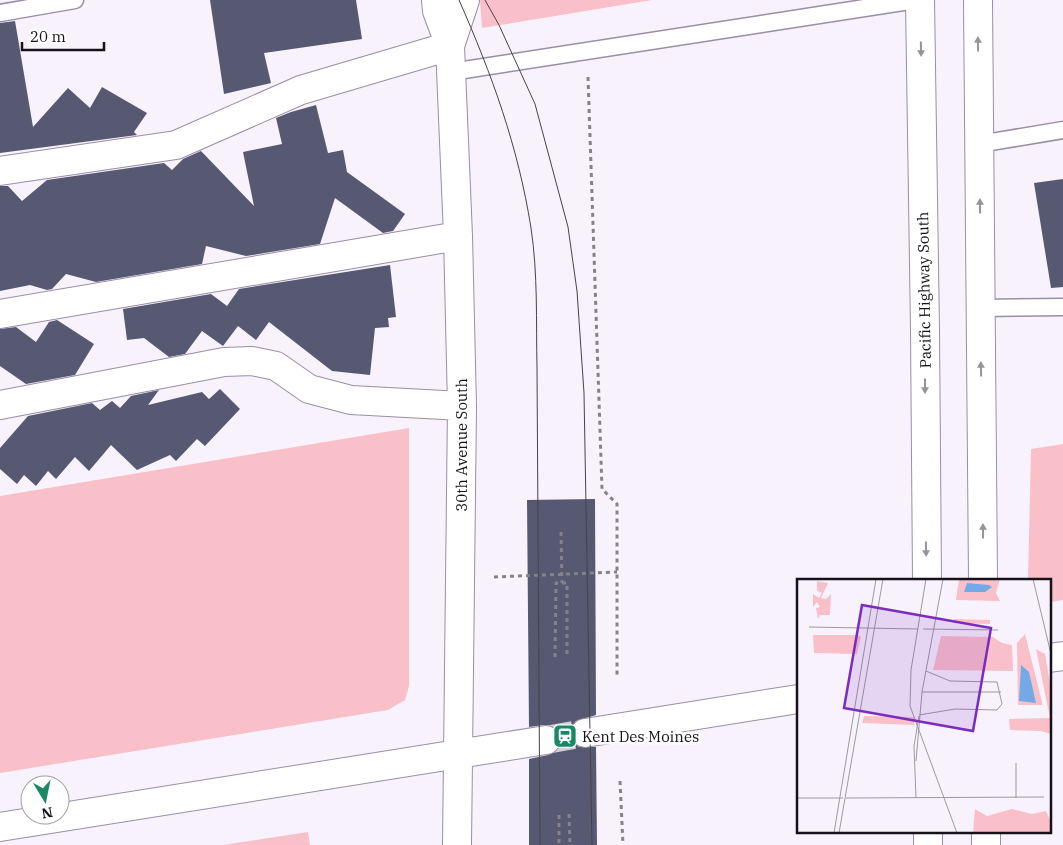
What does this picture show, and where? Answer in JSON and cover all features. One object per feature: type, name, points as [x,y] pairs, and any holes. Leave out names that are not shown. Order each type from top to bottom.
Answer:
[{"type":"street","name":"30th Avenue South","points":[[436,0],[437,11],[450,59],[458,236],[462,406],[458,845]]},
{"type":"street","name":"30th Avenue South","points":[[450,59],[464,0]]},
{"type":"street","name":"Pacific Highway South","points":[[920,0],[926,330],[927,579]]},
{"type":"street","points":[[978,0],[983,579]]},
{"type":"street","points":[[0,171],[176,145],[301,90],[450,59]]},
{"type":"street","points":[[0,314],[458,236]]},
{"type":"street","points":[[0,405],[224,362],[252,361],[276,366],[309,390],[351,400],[462,406]]},
{"type":"street","points":[[1050,658],[1063,656]]},
{"type":"street","points":[[585,733],[797,699]]},
{"type":"street","points":[[0,827],[546,740]]},
{"type":"street","points":[[928,832],[928,845]]},
{"type":"street","points":[[986,832],[986,845]]},
{"type":"lane","points":[[0,13],[74,0]]},
{"type":"lane","points":[[450,59],[916,0]]},
{"type":"lane","points":[[979,144],[1063,130]]},
{"type":"lane","points":[[981,308],[1063,307]]},
{"type":"path","points":[[588,77],[602,489],[617,504],[618,676]]},
{"type":"path","points":[[561,532],[562,583]]},
{"type":"path","points":[[494,577],[617,572]]},
{"type":"path","points":[[555,657],[556,583],[566,583],[567,657]]},
{"type":"path","points":[[620,781],[623,845]]},
{"type":"path","points":[[570,814],[570,845]]},
{"type":"path","points":[[559,815],[559,845]]},
{"type":"shaded area","points":[[480,0],[652,0],[482,28]]},
{"type":"shaded area","points":[[409,428],[409,686],[405,700],[388,710],[0,773],[0,496]]},
{"type":"shaded area","points":[[1063,444],[1063,600],[1050,602],[1050,579],[1028,579],[1031,449]]},
{"type":"shaded area","points":[[308,832],[310,845],[223,845]]},
{"type":"building","points":[[210,0],[356,0],[362,39],[264,53],[271,83],[224,94]]},
{"type":"building","points":[[15,21],[33,127],[68,88],[90,108],[102,87],[147,113],[134,132],[137,135],[0,153],[0,23]]},
{"type":"building","points":[[316,105],[328,153],[343,150],[347,172],[405,214],[393,231],[383,233],[335,198],[320,244],[246,256],[206,246],[202,264],[96,282],[66,274],[52,289],[47,290],[30,285],[0,291],[0,186],[8,186],[22,201],[47,180],[164,163],[172,170],[183,159],[201,151],[254,206],[243,152],[282,144],[276,118]]},
{"type":"building","points":[[1063,179],[1063,287],[1051,288],[1034,183]]},
{"type":"building","points":[[390,265],[396,317],[388,318],[389,327],[375,328],[370,375],[332,371],[269,322],[256,340],[238,326],[223,346],[202,331],[185,354],[169,357],[144,338],[127,340],[123,309],[211,294],[227,306],[239,289]]},
{"type":"building","points":[[57,320],[94,344],[75,375],[26,384],[0,366],[0,329],[16,327],[36,342],[49,322]]},
{"type":"building","points":[[220,389],[240,409],[205,446],[197,439],[176,461],[170,455],[137,470],[111,445],[89,471],[75,457],[56,479],[48,471],[36,486],[24,475],[17,484],[0,469],[0,448],[28,416],[92,403],[100,410],[112,401],[120,408],[131,396],[159,390],[148,405],[202,392],[209,399]]},
{"type":"building","name":"Kent Des Moines","points":[[595,499],[596,715],[576,721],[571,727],[570,735],[573,742],[579,747],[596,747],[597,845],[529,845],[529,759],[555,752],[560,746],[561,738],[558,731],[551,725],[529,727],[527,500]]},
{"type":"tunnel","points":[[546,740],[585,733]]},
{"type":"tram line","points":[[459,0],[493,83],[511,140],[526,198],[533,245],[537,316],[540,845]]},
{"type":"tram line","points":[[485,0],[499,25],[535,104],[568,227],[577,291],[584,393],[592,845]]},
{"type":"place","name":"Kent Des Moines","points":[[565,736]]}]
